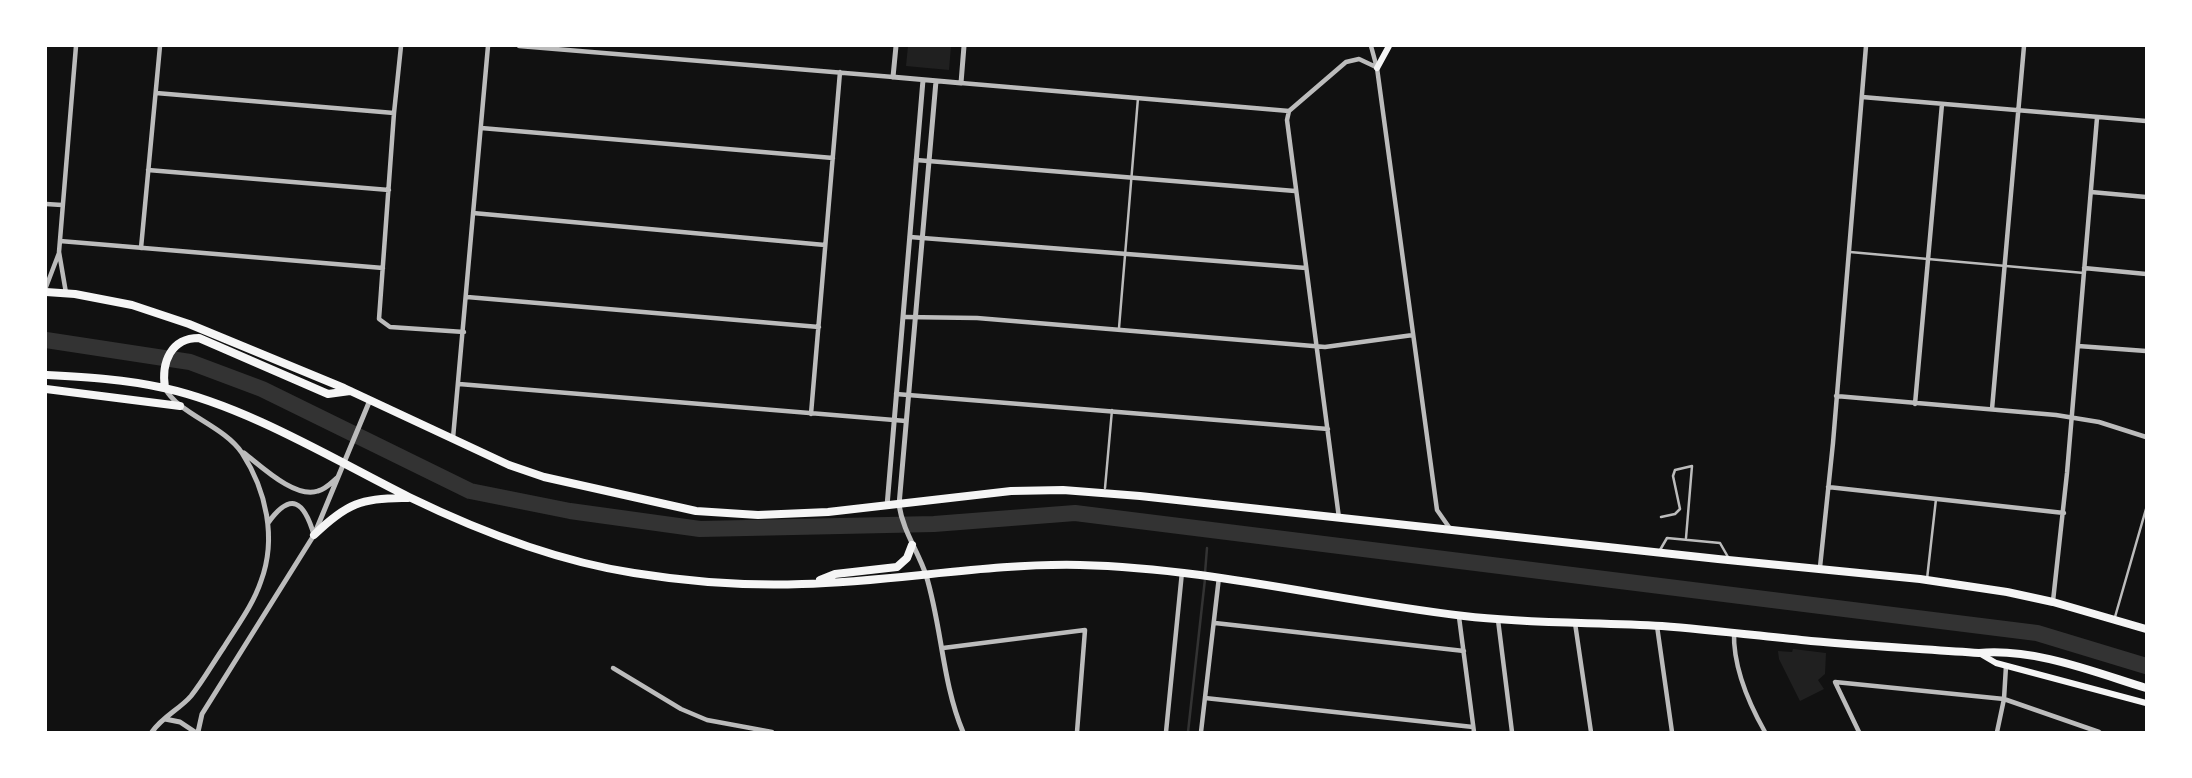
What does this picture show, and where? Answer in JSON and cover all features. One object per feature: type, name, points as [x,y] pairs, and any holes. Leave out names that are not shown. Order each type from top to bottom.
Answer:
[{"type":"highway","points":[[46,289],[132,305],[189,324],[350,391],[509,465],[544,477],[696,510],[758,515],[828,512],[1011,491],[1063,490],[1927,580],[2053,602],[2147,629]]},
{"type":"highway","points":[[165,384],[167,357],[181,341],[199,338],[328,394],[350,391]]},
{"type":"highway","points":[[46,375],[165,384],[346,459],[411,498],[474,527],[553,553],[628,572],[727,584],[814,583],[1078,565],[1184,572],[1498,620],[1657,626],[1809,641],[1979,653],[2002,652],[2082,668],[2147,688]]},
{"type":"highway","points":[[46,389],[180,406]]},
{"type":"highway","points":[[314,535],[334,516],[369,499],[411,498]]},
{"type":"highway","points":[[814,583],[835,574],[902,564],[912,545]]},
{"type":"main road","points":[[1377,68],[1389,46]]},
{"type":"main road","points":[[1979,653],[2006,666],[2147,703]]},
{"type":"street","points":[[46,289],[59,252],[76,46]]},
{"type":"street","points":[[141,248],[160,46]]},
{"type":"street","points":[[401,46],[379,319],[384,324],[464,332]]},
{"type":"street","points":[[453,439],[488,46]]},
{"type":"street","points":[[519,46],[1289,111]]},
{"type":"street","points":[[893,76],[896,46]]},
{"type":"street","points":[[961,83],[964,46]]},
{"type":"street","points":[[1371,46],[1377,68],[1437,510],[1452,530]]},
{"type":"street","points":[[1820,568],[1866,46]]},
{"type":"street","points":[[1992,409],[2024,46]]},
{"type":"street","points":[[1339,518],[1287,120],[1289,111],[1346,62],[1359,59],[1377,68]]},
{"type":"street","points":[[811,414],[840,72]]},
{"type":"street","points":[[887,506],[923,80]]},
{"type":"street","points":[[936,81],[899,505],[901,522],[925,574],[943,648],[951,696],[963,733]]},
{"type":"street","points":[[156,93],[394,113]]},
{"type":"street","points":[[1862,97],[2147,121]]},
{"type":"street","points":[[1915,404],[1942,104]]},
{"type":"street","points":[[2053,602],[2064,513],[2097,118]]},
{"type":"street","points":[[481,128],[833,158]]},
{"type":"street","points":[[916,160],[1295,191]]},
{"type":"street","points":[[148,170],[389,190]]},
{"type":"street","points":[[2091,192],[2147,197]]},
{"type":"street","points":[[46,204],[62,205]]},
{"type":"street","points":[[473,213],[825,245]]},
{"type":"street","points":[[909,237],[1306,268]]},
{"type":"street","points":[[60,241],[383,268]]},
{"type":"street","points":[[59,252],[66,293]]},
{"type":"street","points":[[2084,270],[2147,274]]},
{"type":"street","points":[[467,297],[819,327]]},
{"type":"street","points":[[904,317],[977,318],[1317,347],[1413,335]]},
{"type":"street","points":[[2078,346],[2147,351]]},
{"type":"street","points":[[165,384],[173,400],[180,406],[216,428],[276,478],[306,492],[320,491],[340,475]]},
{"type":"street","points":[[459,384],[906,421]]},
{"type":"street","points":[[896,394],[1328,429]]},
{"type":"street","points":[[1836,396],[2072,417],[2099,422],[2147,437]]},
{"type":"street","points":[[165,719],[180,722],[196,733],[202,714],[314,535],[370,400]]},
{"type":"street","points":[[152,733],[178,710],[195,690],[251,604],[261,581],[266,560],[268,524],[260,487],[239,449]]},
{"type":"street","points":[[1828,487],[2064,513]]},
{"type":"street","points":[[268,524],[278,509],[284,504],[292,503],[306,513],[314,535]]},
{"type":"street","points":[[1167,733],[1184,572]]},
{"type":"street","points":[[1201,733],[1215,623],[1217,576]]},
{"type":"street","points":[[1205,698],[1474,730],[1459,616]]},
{"type":"street","points":[[1498,620],[1512,733]]},
{"type":"street","points":[[1215,623],[1464,651]]},
{"type":"street","points":[[1575,623],[1591,733]]},
{"type":"street","points":[[1657,626],[1672,733]]},
{"type":"street","points":[[943,648],[1081,630],[1085,632],[1077,733]]},
{"type":"street","points":[[1734,632],[1734,645],[1743,683],[1765,733]]},
{"type":"street","points":[[1997,733],[2004,699],[2006,666]]},
{"type":"street","points":[[612,668],[681,709],[707,720],[772,733]]},
{"type":"street","points":[[1859,733],[1835,682],[2004,699],[2099,733]]},
{"type":"lane","points":[[1118,331],[1138,98]]},
{"type":"lane","points":[[1849,252],[2004,266],[2084,270]]},
{"type":"lane","points":[[1105,488],[1112,411]]},
{"type":"lane","points":[[1661,517],[1675,514],[1679,509],[1674,472],[1679,467],[1692,466],[1686,538]]},
{"type":"lane","points":[[1927,580],[1936,499]]},
{"type":"lane","points":[[2115,620],[2147,509]]},
{"type":"lane","points":[[1659,552],[1667,538],[1686,538],[1720,543],[1729,560]]},
{"type":"shaded area","points":[[908,46],[951,46],[949,70],[906,66]]},
{"type":"shaded area","points":[[1793,649],[1826,653],[1825,674],[1818,680],[1824,689],[1800,701],[1779,659],[1778,651],[1792,652]]},
{"type":"waterway","points":[[46,340],[190,362],[262,389],[470,491],[570,511],[700,529],[934,524],[1075,513],[2037,633],[2146,666]]},
{"type":"waterway","points":[[1205,573],[1207,548]]},
{"type":"waterway","points":[[1188,732],[1205,579]]}]
